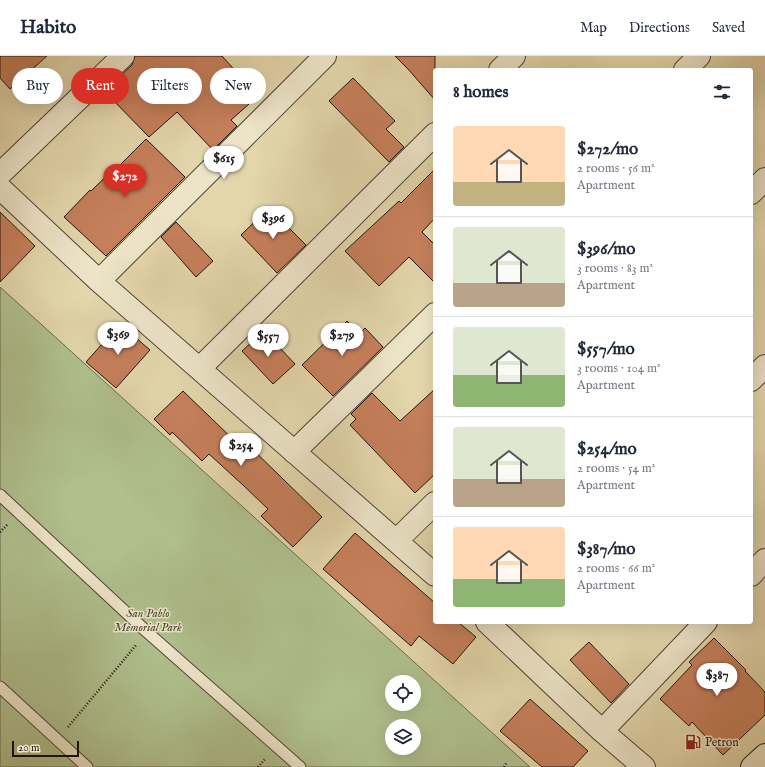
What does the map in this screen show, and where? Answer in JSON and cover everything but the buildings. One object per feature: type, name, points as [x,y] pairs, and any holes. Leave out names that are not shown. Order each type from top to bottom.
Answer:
[{"type":"street","points":[[0,174],[123,56]]},
{"type":"street","points":[[99,281],[325,56]]},
{"type":"street","points":[[502,68],[514,56]]},
{"type":"street","points":[[687,68],[699,56]]},
{"type":"street","points":[[200,368],[433,136]]},
{"type":"street","points":[[753,191],[765,179]]},
{"type":"street","points":[[0,188],[99,281],[397,540],[433,573]]},
{"type":"street","points":[[294,452],[433,316]]},
{"type":"street","points":[[753,378],[765,366]]},
{"type":"street","points":[[397,540],[433,505]]},
{"type":"street","points":[[753,573],[765,560]]},
{"type":"street","points":[[602,731],[704,624]]},
{"type":"street","points":[[498,625],[602,731],[644,767]]},
{"type":"street","points":[[752,767],[765,755]]},
{"type":"lane","points":[[0,495],[147,632],[300,767]]},
{"type":"lane","points":[[0,687],[87,767]]},
{"type":"path","points":[[57,740],[147,632]]},
{"type":"path","points":[[504,767],[507,762]]},
{"type":"green space","name":"San Pablo Memorial Park","points":[[0,287],[530,767],[0,767]]},
{"type":"place","name":"Petron","points":[[693,742]]}]
